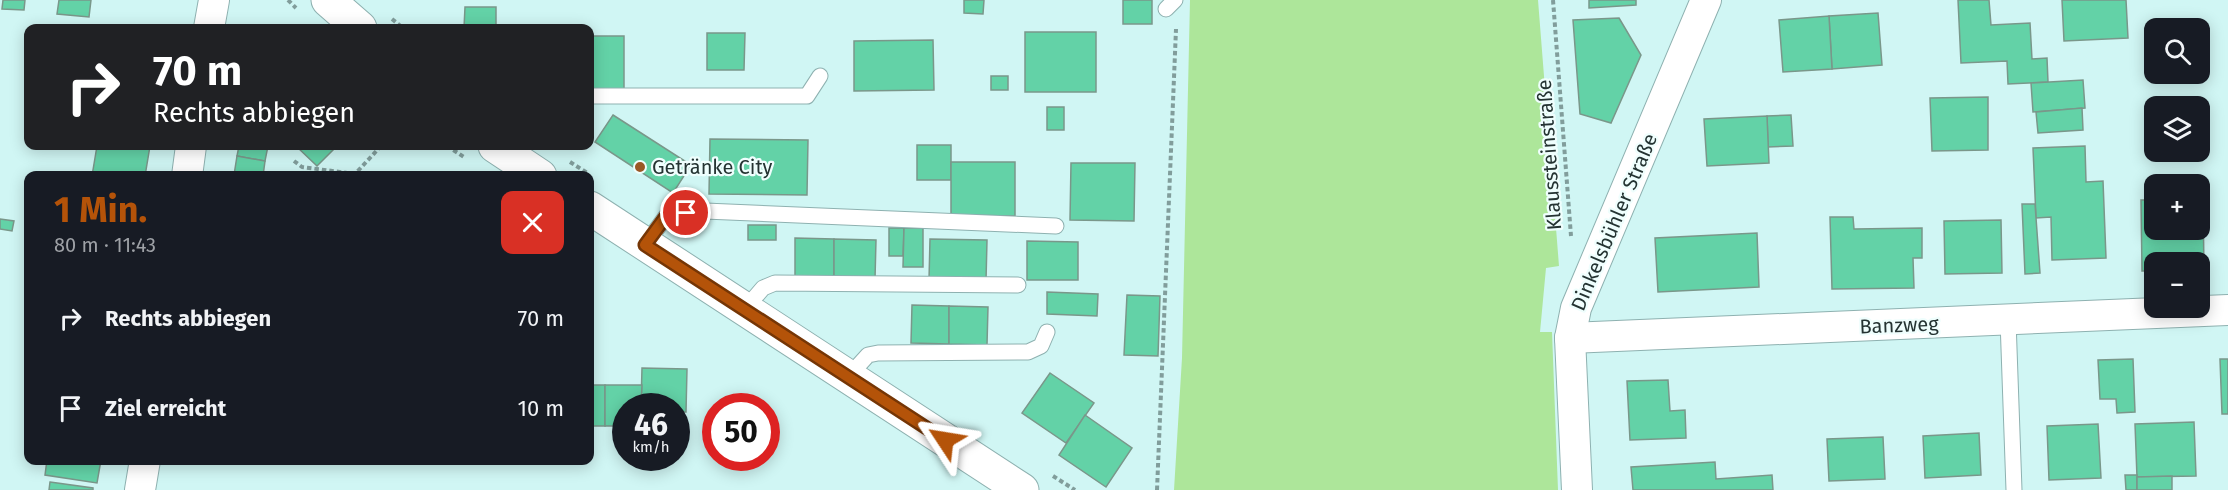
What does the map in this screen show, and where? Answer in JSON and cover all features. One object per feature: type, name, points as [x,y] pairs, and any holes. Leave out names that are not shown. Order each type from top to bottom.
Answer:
[{"type":"main road","points":[[501,150],[532,171]]},
{"type":"main road","points":[[594,211],[1022,490]]},
{"type":"street","points":[[210,24],[214,0]]},
{"type":"street","name":"Dinkelsbühler Straße","points":[[1577,490],[1570,339],[1576,308],[1706,0]]},
{"type":"street","points":[[188,171],[190,150]]},
{"type":"street","name":"Banzweg","points":[[1570,339],[2228,310]]},
{"type":"street","points":[[140,490],[144,465]]},
{"type":"lane","points":[[594,96],[807,96],[820,76]]},
{"type":"lane","points":[[645,245],[667,215],[705,211],[1056,226]]},
{"type":"lane","points":[[745,309],[763,288],[775,283],[1018,285]]},
{"type":"lane","points":[[2008,320],[2014,490]]},
{"type":"lane","points":[[848,377],[868,355],[897,352],[1028,352],[1041,346],[1047,332]]},
{"type":"path","name":"Klaussteinstraße","points":[[1552,0],[1571,238]]},
{"type":"path","points":[[1157,490],[1177,24]]},
{"type":"path","points":[[358,171],[377,150]]},
{"type":"path","points":[[294,161],[302,167],[332,171]]},
{"type":"green space","points":[[1190,0],[1538,0],[1559,266],[1546,268],[1540,332],[1552,332],[1558,490],[1174,490],[1182,358]]},
{"type":"building","points":[[3,0],[25,0],[24,10],[2,9]]},
{"type":"building","points":[[59,0],[91,0],[89,17],[57,14]]},
{"type":"building","points":[[964,0],[984,0],[983,14],[964,13]]},
{"type":"building","points":[[1123,0],[1152,0],[1152,24],[1123,24]]},
{"type":"building","points":[[1589,0],[1636,0],[1636,5],[1589,8]]},
{"type":"building","points":[[1958,0],[1989,0],[1991,25],[2030,23],[2032,59],[2047,58],[2048,82],[2008,84],[2007,61],[1961,63]]},
{"type":"building","points":[[2062,0],[2126,0],[2128,38],[2064,41]]},
{"type":"building","points":[[465,7],[496,7],[496,24],[464,24]]},
{"type":"building","points":[[1878,13],[1882,65],[1832,69],[1829,16]]},
{"type":"building","points":[[1829,16],[1832,69],[1783,72],[1779,20]]},
{"type":"building","points":[[1619,18],[1641,55],[1611,123],[1580,114],[1573,20]]},
{"type":"building","points":[[1025,32],[1096,32],[1096,92],[1025,92]]},
{"type":"building","points":[[707,33],[745,33],[744,70],[707,70]]},
{"type":"building","points":[[594,36],[624,36],[624,89],[594,89]]},
{"type":"building","points":[[933,40],[934,90],[854,91],[854,41]]},
{"type":"building","points":[[991,76],[1008,76],[1008,90],[991,90]]},
{"type":"building","points":[[2083,80],[2085,108],[2033,112],[2031,83]]},
{"type":"building","points":[[1988,97],[1988,150],[1932,151],[1930,98]]},
{"type":"building","points":[[1047,107],[1064,107],[1064,130],[1047,130]]},
{"type":"building","points":[[2082,108],[2083,130],[2038,133],[2036,112]]},
{"type":"building","points":[[613,115],[691,165],[673,193],[595,142]]},
{"type":"building","points":[[1791,115],[1793,146],[1768,147],[1767,116]]},
{"type":"building","points":[[1767,116],[1769,163],[1707,166],[1704,119]]},
{"type":"building","points":[[710,139],[808,140],[807,195],[709,194]]},
{"type":"building","points":[[917,145],[951,145],[951,180],[917,180]]},
{"type":"building","points":[[2085,146],[2086,182],[2103,181],[2106,258],[2052,260],[2051,217],[2036,218],[2033,148]]},
{"type":"building","points":[[96,150],[149,150],[146,171],[93,171]]},
{"type":"building","points":[[238,150],[267,150],[265,161],[237,156]]},
{"type":"building","points":[[300,150],[333,150],[317,166]]},
{"type":"building","points":[[237,156],[265,161],[264,171],[235,171]]},
{"type":"building","points":[[951,162],[1015,162],[1015,216],[951,215]]},
{"type":"building","points":[[1071,163],[1135,163],[1134,221],[1070,220]]},
{"type":"building","points":[[2141,200],[2144,200],[2144,240],[2204,240],[2204,252],[2144,252],[2144,271],[2142,271]]},
{"type":"building","points":[[2022,204],[2035,204],[2040,273],[2025,274]]},
{"type":"building","points":[[1830,217],[1853,217],[1854,229],[1922,228],[1922,258],[1913,258],[1914,288],[1832,289]]},
{"type":"building","points":[[0,219],[14,221],[12,231],[0,229]]},
{"type":"building","points":[[2001,220],[2002,273],[1945,274],[1944,221]]},
{"type":"building","points":[[748,225],[776,225],[776,240],[748,240]]},
{"type":"building","points":[[889,228],[904,228],[903,256],[889,256]]},
{"type":"building","points":[[904,228],[923,228],[923,267],[903,267]]},
{"type":"building","points":[[1757,233],[1759,287],[1658,292],[1655,238]]},
{"type":"building","points":[[795,238],[834,239],[834,278],[795,277]]},
{"type":"building","points":[[834,239],[876,240],[875,279],[834,278]]},
{"type":"building","points":[[930,239],[987,240],[986,281],[929,280]]},
{"type":"building","points":[[1027,241],[1078,242],[1078,280],[1027,280]]},
{"type":"building","points":[[1047,292],[1098,294],[1097,316],[1047,314]]},
{"type":"building","points":[[1127,295],[1160,296],[1158,356],[1124,355]]},
{"type":"building","points":[[912,305],[949,306],[949,344],[911,343]]},
{"type":"building","points":[[949,306],[988,307],[987,345],[949,344]]},
{"type":"building","points":[[2133,359],[2135,412],[2117,413],[2116,399],[2100,399],[2098,360]]},
{"type":"building","points":[[2220,359],[2228,359],[2228,414],[2222,414]]},
{"type":"building","points":[[642,368],[687,369],[686,393],[641,393]]},
{"type":"building","points":[[1050,373],[1094,403],[1066,443],[1022,413]]},
{"type":"building","points":[[1668,380],[1670,411],[1685,410],[1686,438],[1630,440],[1627,381]]},
{"type":"building","points":[[594,385],[605,385],[605,426],[594,426]]},
{"type":"building","points":[[605,385],[642,385],[642,393],[612,393],[612,426],[605,426]]},
{"type":"building","points":[[1085,415],[1132,448],[1106,487],[1059,455]]},
{"type":"building","points":[[2194,422],[2196,476],[2137,477],[2135,424]]},
{"type":"building","points":[[2098,424],[2101,478],[2049,480],[2047,426]]},
{"type":"building","points":[[1979,433],[1981,475],[1925,478],[1923,436]]},
{"type":"building","points":[[1883,437],[1885,479],[1829,481],[1827,439]]},
{"type":"building","points":[[1715,462],[1716,479],[1772,475],[1773,490],[1633,490],[1631,467]]},
{"type":"building","points":[[46,465],[100,465],[97,483],[45,475]]},
{"type":"building","points":[[2125,475],[2137,475],[2137,490],[2126,490]]},
{"type":"building","points":[[2172,476],[2172,490],[2137,490],[2137,477]]},
{"type":"building","points":[[50,482],[93,488],[93,490],[49,490]]},
{"type":"place","name":"Getränke City","points":[[640,167]]},
{"type":"route","points":[[686,213],[667,215],[645,245],[945,440]]}]
